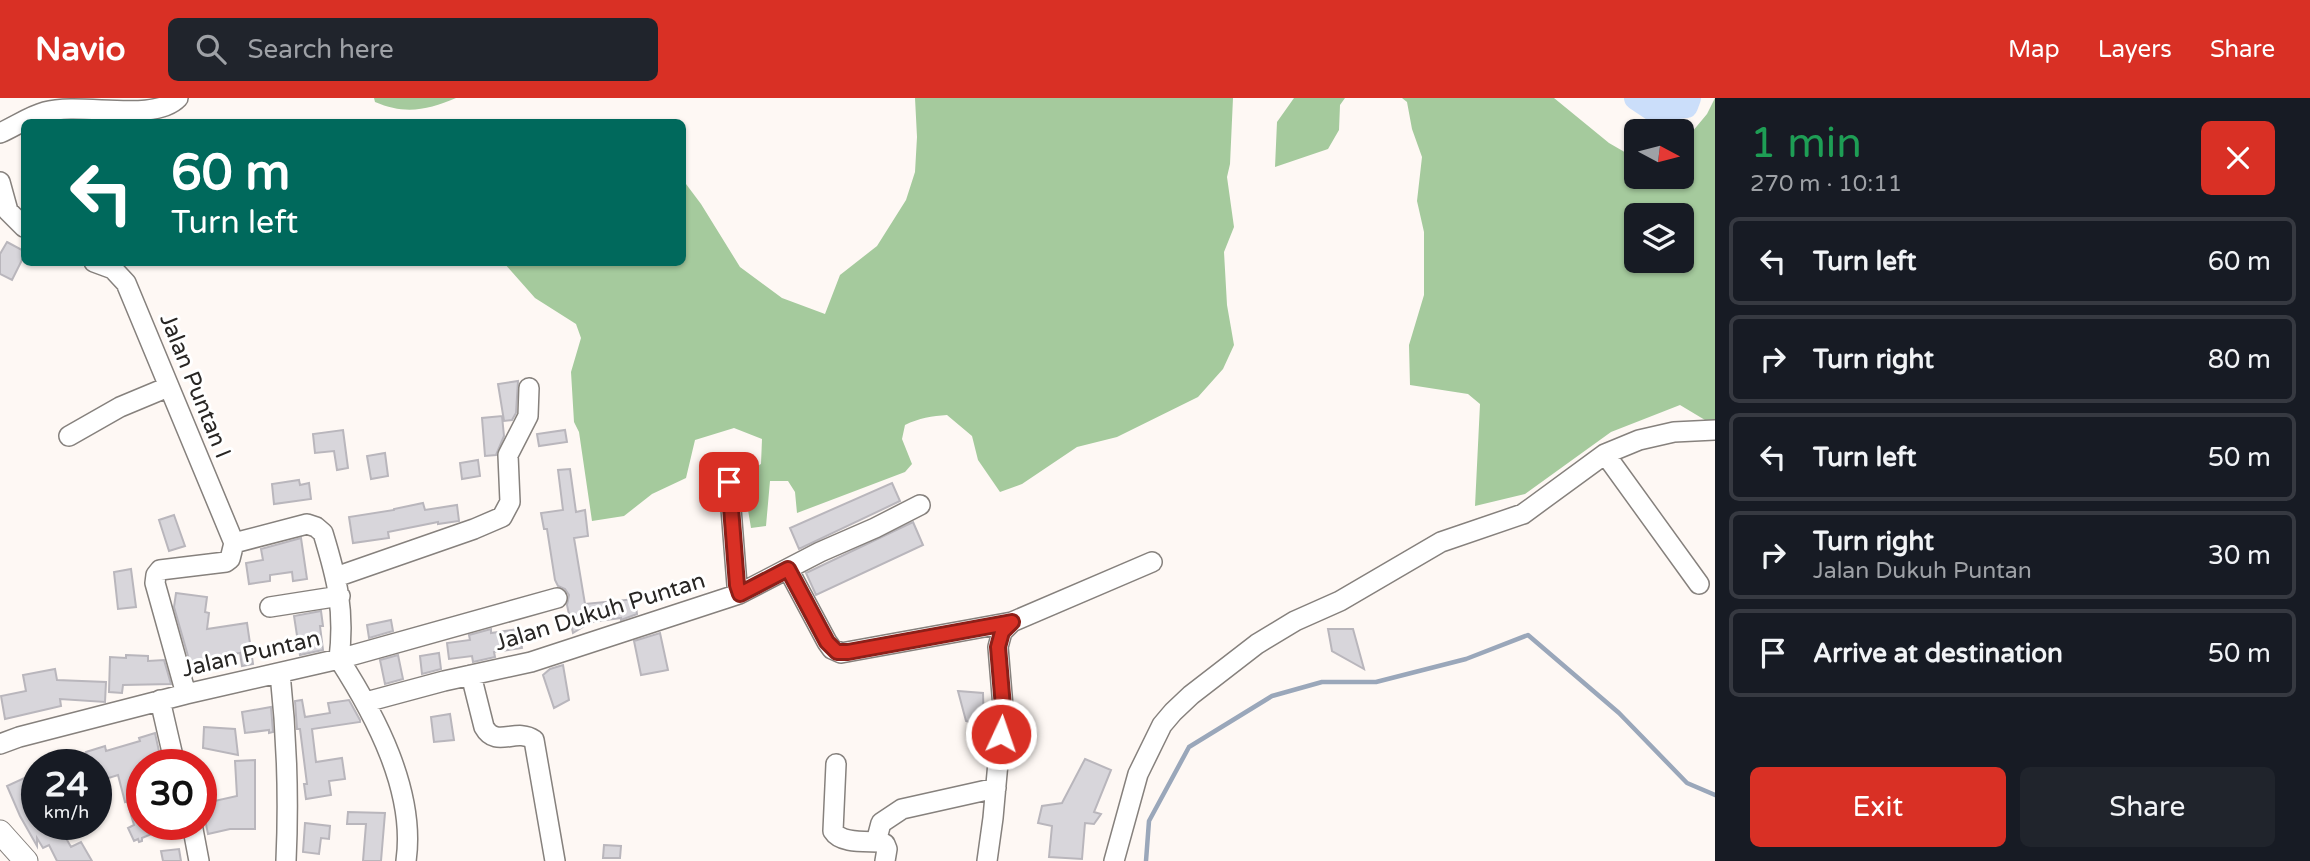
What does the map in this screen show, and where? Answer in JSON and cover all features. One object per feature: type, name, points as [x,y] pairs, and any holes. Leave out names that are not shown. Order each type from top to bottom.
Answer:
[{"type":"main road","points":[[0,832],[26,861]]},
{"type":"street","points":[[29,119],[44,112],[86,108],[145,105],[158,110],[178,98]]},
{"type":"street","points":[[0,133],[21,123]]},
{"type":"street","points":[[0,181],[8,211],[21,224]]},
{"type":"street","name":"Jalan Puntan I","points":[[105,266],[113,269],[126,284],[234,543]]},
{"type":"street","points":[[69,436],[120,407],[168,387]]},
{"type":"street","points":[[270,607],[338,587],[502,517],[510,502],[508,454],[528,416],[529,388]]},
{"type":"street","points":[[1114,861],[1138,774],[1153,741],[1173,712],[1257,644],[1294,621],[1339,601],[1441,542],[1523,514],[1605,454],[1639,440],[1674,432],[1715,430]]},
{"type":"street","points":[[1605,454],[1699,584]]},
{"type":"street","name":"Jalan Dukuh Puntan","points":[[366,702],[531,662],[740,594],[737,585],[729,482]]},
{"type":"street","points":[[740,594],[820,552],[920,505]]},
{"type":"street","name":"Jalan Puntan","points":[[0,744],[160,700],[339,659],[342,633],[338,587],[323,533],[307,524],[234,543]]},
{"type":"street","points":[[186,694],[155,583],[156,575],[160,570],[226,562],[230,559],[234,543]]},
{"type":"street","points":[[788,569],[827,642],[832,649],[841,653],[1012,622],[1152,562]]},
{"type":"street","points":[[406,861],[408,849],[404,805],[390,758],[366,702],[339,659],[557,598]]},
{"type":"street","points":[[987,861],[1003,707],[998,647],[1002,632],[1012,622]]},
{"type":"street","points":[[280,673],[287,735],[289,796],[286,861]]},
{"type":"street","points":[[471,675],[487,733],[497,737],[525,735],[534,740],[555,861]]},
{"type":"street","points":[[160,700],[171,749]]},
{"type":"street","points":[[836,764],[833,831],[842,839],[876,842],[886,846],[885,861]]},
{"type":"street","points":[[876,842],[881,823],[902,809],[996,788]]},
{"type":"street","points":[[195,840],[199,861]]},
{"type":"green space","points":[[374,98],[456,98],[436,106],[406,110],[375,102]]},
{"type":"green space","points":[[915,98],[1233,98],[1227,177],[1234,227],[1224,252],[1227,305],[1234,345],[1223,369],[1198,397],[1117,437],[1077,447],[1022,484],[1000,492],[978,460],[972,436],[947,415],[931,417],[905,425],[902,439],[912,464],[905,472],[797,513],[795,492],[788,481],[770,481],[766,526],[751,528],[742,474],[761,464],[762,439],[734,428],[695,440],[686,478],[652,494],[624,516],[592,521],[579,432],[574,422],[571,372],[581,338],[576,324],[535,298],[507,266],[686,266],[686,184],[740,267],[782,298],[825,314],[840,275],[877,246],[906,200],[915,172]]},
{"type":"green space","points":[[1294,98],[1345,98],[1340,105],[1339,130],[1328,149],[1275,167],[1277,122]]},
{"type":"green space","points":[[1402,98],[1554,98],[1609,143],[1624,152],[1624,189],[1694,189],[1694,130],[1707,114],[1715,98],[1715,426],[1680,405],[1611,432],[1525,494],[1475,506],[1480,404],[1468,394],[1410,385],[1409,345],[1424,295],[1424,232],[1417,201],[1422,157],[1412,129],[1407,102]]},
{"type":"building","points":[[7,242],[21,249],[21,262],[12,280],[0,274],[0,254]]},
{"type":"building","points":[[518,381],[516,413],[512,420],[504,421],[498,384]]},
{"type":"building","points":[[502,416],[504,436],[496,455],[485,456],[482,418]]},
{"type":"building","points":[[343,430],[348,468],[337,470],[334,451],[315,453],[313,434]]},
{"type":"building","points":[[565,430],[567,442],[539,446],[537,434]]},
{"type":"building","points":[[385,453],[388,476],[371,479],[367,456]]},
{"type":"building","points":[[478,460],[480,476],[462,479],[460,463]]},
{"type":"building","points":[[570,469],[576,512],[585,510],[588,536],[574,538],[585,604],[635,599],[637,614],[621,620],[591,622],[573,633],[567,605],[569,595],[555,580],[547,529],[544,529],[541,513],[563,510],[558,470]]},
{"type":"building","points":[[299,480],[300,485],[309,483],[311,499],[274,504],[272,484]]},
{"type":"building","points":[[892,483],[900,501],[799,549],[790,528]]},
{"type":"building","points":[[423,503],[425,510],[457,505],[459,521],[438,522],[388,532],[389,538],[353,543],[349,517]]},
{"type":"building","points":[[174,515],[185,546],[169,551],[159,520]]},
{"type":"building","points":[[913,522],[923,545],[816,595],[806,573]]},
{"type":"building","points":[[301,538],[307,579],[293,581],[292,572],[270,575],[270,581],[249,584],[246,563],[263,560],[261,549]]},
{"type":"building","points":[[131,569],[136,607],[118,609],[114,572]]},
{"type":"building","points":[[176,593],[207,597],[207,629],[247,623],[253,664],[242,666],[240,653],[209,658],[209,665],[190,663],[174,607]]},
{"type":"building","points":[[321,611],[323,650],[300,655],[294,616]]},
{"type":"building","points":[[391,620],[393,631],[369,638],[367,625]]},
{"type":"building","points":[[491,629],[491,633],[519,629],[522,648],[494,652],[495,657],[473,662],[472,656],[449,659],[447,643],[470,640],[469,635]]},
{"type":"building","points":[[1328,629],[1353,629],[1364,669],[1332,651]]},
{"type":"building","points":[[660,633],[668,670],[641,675],[634,641]]},
{"type":"building","points":[[439,653],[441,669],[422,674],[420,656]]},
{"type":"building","points":[[126,655],[148,656],[148,661],[164,660],[171,684],[123,685],[122,693],[109,692],[110,657],[126,658]]},
{"type":"building","points":[[398,655],[403,679],[385,684],[380,660]]},
{"type":"building","points":[[563,665],[569,700],[554,708],[543,675],[550,669]]},
{"type":"building","points":[[55,669],[57,680],[106,682],[105,702],[60,699],[61,706],[5,719],[1,696],[26,691],[23,675]]},
{"type":"building","points":[[958,691],[983,693],[984,727],[966,721]]},
{"type":"building","points":[[302,700],[305,717],[330,713],[328,703],[349,700],[360,720],[312,729],[316,762],[342,758],[345,779],[329,781],[331,795],[306,799],[304,784],[307,784],[295,701]]},
{"type":"building","points":[[271,707],[273,732],[269,733],[269,730],[245,733],[242,712]]},
{"type":"building","points":[[450,714],[454,740],[434,742],[431,717]]},
{"type":"building","points":[[204,727],[235,729],[238,755],[203,748]]},
{"type":"building","points":[[155,733],[158,749],[126,749],[125,802],[118,775],[112,777],[112,749],[140,741],[139,738]]},
{"type":"building","points":[[1085,759],[1111,770],[1094,812],[1101,814],[1094,824],[1085,823],[1082,859],[1049,857],[1052,826],[1038,823],[1042,806],[1062,803]]},
{"type":"building","points":[[255,760],[255,829],[217,832],[217,800],[237,796],[235,761]]},
{"type":"building","points":[[21,780],[21,818],[20,816],[7,786]]},
{"type":"building","points":[[348,812],[385,813],[381,861],[363,861],[366,824],[347,824]]},
{"type":"building","points":[[305,823],[330,826],[329,839],[321,838],[319,854],[303,852]]},
{"type":"building","points":[[38,840],[67,840],[71,847],[81,842],[92,861],[57,861],[49,845],[43,848]]},
{"type":"building","points":[[604,845],[621,846],[620,858],[603,858]]},
{"type":"building","points":[[179,849],[181,861],[163,861],[161,851]]},
{"type":"waterway","points":[[1636,98],[1654,110],[1686,106],[1689,98]]},
{"type":"waterway","points":[[1146,861],[1149,821],[1189,747],[1272,696],[1322,682],[1376,682],[1466,659],[1528,635],[1619,713],[1687,783],[1715,795]]},
{"type":"route","points":[[729,482],[737,585],[740,594],[788,569],[827,642],[837,652],[1012,622],[1002,632],[998,647],[1003,707],[1001,734]]}]
